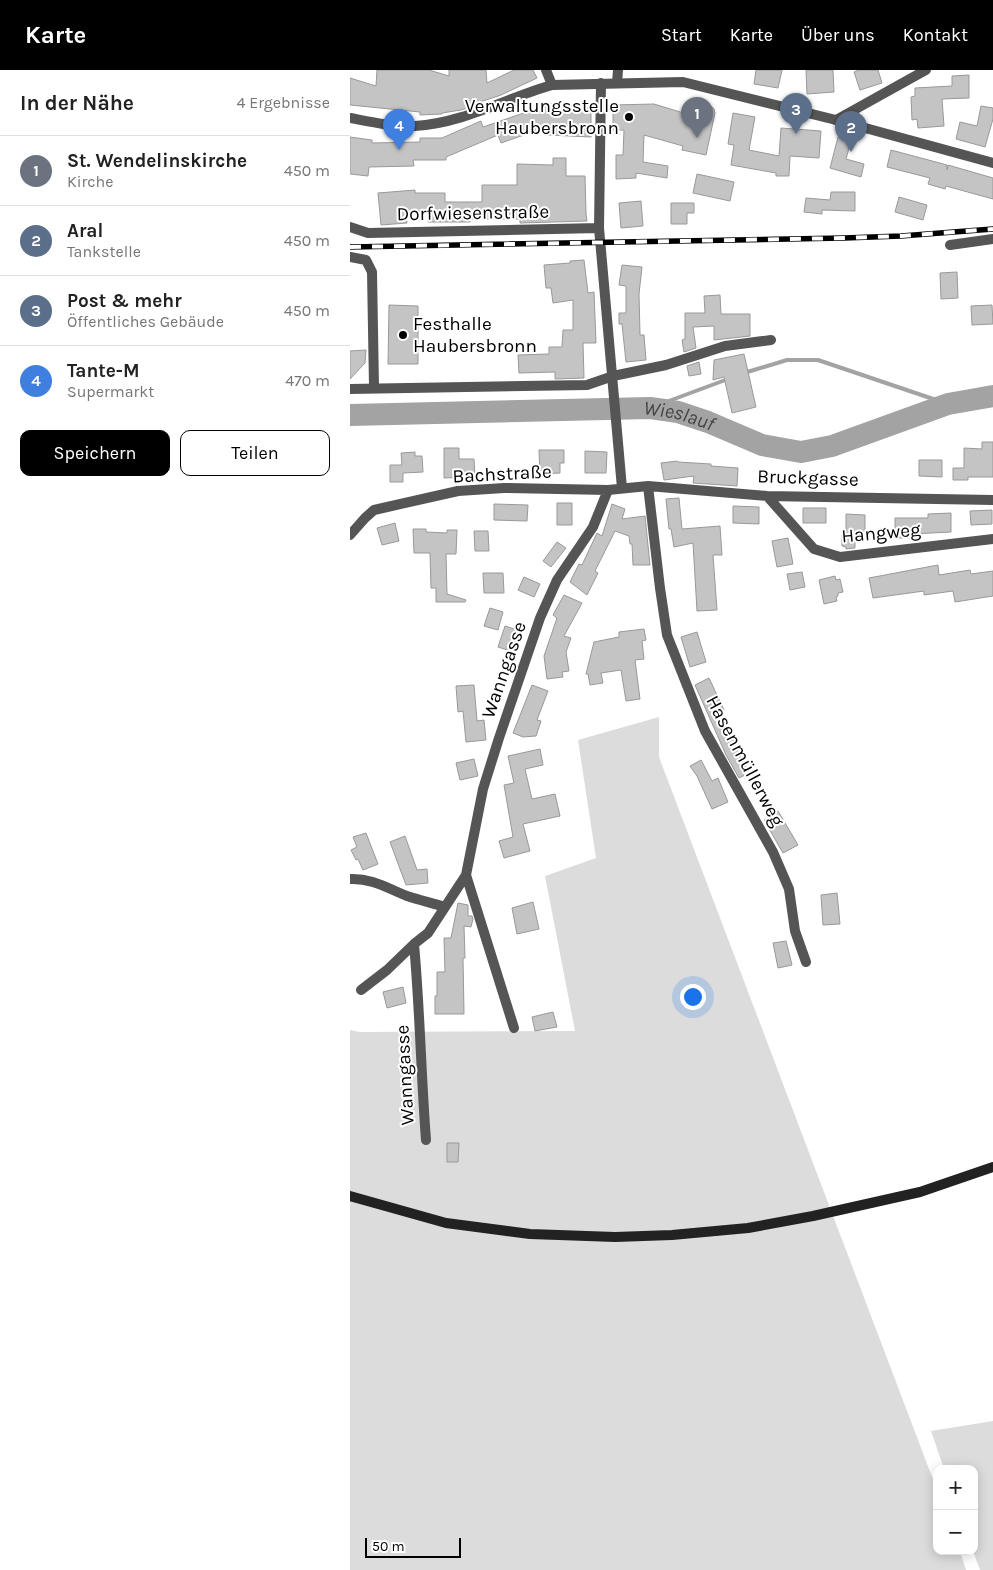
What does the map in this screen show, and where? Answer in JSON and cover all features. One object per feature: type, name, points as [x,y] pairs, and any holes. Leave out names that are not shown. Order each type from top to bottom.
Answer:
[{"type":"main road","points":[[350,1196],[446,1223],[530,1234],[615,1237],[672,1235],[738,1229],[813,1216],[920,1192],[993,1167]]},
{"type":"street","points":[[546,70],[552,85]]},
{"type":"street","points":[[617,82],[618,70]]},
{"type":"street","points":[[836,120],[926,70]]},
{"type":"street","points":[[350,118],[400,126],[440,123],[470,115],[552,85],[617,82],[683,82],[836,120],[993,163]]},
{"type":"street","points":[[602,83],[598,228],[622,488]]},
{"type":"street","name":"Dorfwiesenstraße","points":[[350,227],[368,233],[598,228]]},
{"type":"street","points":[[950,244],[993,239]]},
{"type":"street","points":[[350,257],[366,260],[372,272],[374,387]]},
{"type":"street","points":[[350,388],[587,385],[613,382],[725,346],[771,340]]},
{"type":"street","name":"Bruckgasse","points":[[608,490],[648,486],[767,496],[993,500]]},
{"type":"street","name":"Hasenmüllerweg","points":[[648,486],[660,588],[668,635],[705,731],[773,852],[788,890],[795,931],[806,962]]},
{"type":"street","name":"Bachstraße","points":[[350,535],[374,510],[458,491],[504,488],[608,490]]},
{"type":"street","name":"Wanngasse","points":[[426,1140],[414,944],[428,933],[466,875],[483,789],[540,618],[557,580],[592,526],[608,490]]},
{"type":"street","name":"Hangweg","points":[[767,496],[814,549],[840,557],[993,539]]},
{"type":"street","name":"Wanngasse","points":[[466,875],[514,1028]]},
{"type":"street","points":[[350,879],[363,878],[388,886],[407,896],[445,907]]},
{"type":"street","points":[[361,990],[414,944]]},
{"type":"shaded area","points":[[659,717],[659,757],[933,1479],[933,1555],[961,1555],[966,1570],[350,1570],[350,1030],[360,1032],[575,1031],[545,876],[596,858],[578,740]]},
{"type":"shaded area","points":[[993,1421],[993,1570],[980,1570],[974,1555],[978,1555],[978,1465],[943,1465],[931,1431]]},
{"type":"building","points":[[377,70],[429,70],[449,76],[449,70],[486,70],[487,83],[514,70],[533,70],[537,78],[501,95],[474,104],[474,106],[442,114],[420,115],[420,112],[350,105],[350,78],[376,86]]},
{"type":"building","points":[[756,70],[782,70],[778,88],[754,84]]},
{"type":"building","points":[[806,70],[833,70],[834,92],[807,94]]},
{"type":"building","points":[[859,70],[878,70],[882,83],[860,90],[854,72]]},
{"type":"building","points":[[969,75],[969,98],[942,99],[944,126],[918,128],[917,119],[912,120],[911,97],[915,96],[915,88],[952,86],[952,76]]},
{"type":"building","points":[[540,104],[565,104],[565,108],[591,108],[591,137],[549,135],[547,127],[501,143],[498,135],[446,157],[446,160],[413,160],[414,166],[369,167],[368,176],[350,174],[350,137],[372,140],[372,143],[420,142],[420,138],[442,138],[481,121],[483,127],[541,107]]},
{"type":"building","points":[[654,104],[690,115],[691,111],[696,112],[702,105],[709,104],[715,113],[706,155],[682,150],[683,146],[644,135],[643,162],[668,166],[667,178],[636,173],[636,178],[616,179],[616,155],[623,155],[624,130],[613,130],[613,105]]},
{"type":"building","points":[[981,106],[993,108],[993,119],[985,147],[956,139],[960,122],[977,126]]},
{"type":"building","points":[[733,113],[755,117],[749,150],[779,156],[781,128],[821,131],[819,158],[790,156],[789,176],[776,176],[776,173],[731,165],[734,145],[728,144]]},
{"type":"building","points":[[838,137],[851,141],[846,159],[864,164],[861,177],[830,168]]},
{"type":"building","points":[[891,150],[947,165],[947,170],[948,165],[993,178],[993,199],[946,186],[945,189],[928,184],[930,178],[887,167]]},
{"type":"building","points":[[553,158],[566,158],[566,176],[585,176],[587,221],[520,223],[520,219],[470,219],[470,222],[428,222],[428,210],[406,212],[407,223],[381,225],[378,193],[415,190],[415,193],[445,193],[445,202],[482,202],[482,185],[517,185],[517,164],[553,165]]},
{"type":"building","points":[[697,174],[734,182],[730,201],[693,193]]},
{"type":"building","points":[[831,192],[855,192],[855,211],[822,210],[822,214],[804,212],[806,198],[830,200]]},
{"type":"building","points":[[899,197],[927,205],[923,220],[895,212]]},
{"type":"building","points":[[641,201],[643,226],[621,228],[619,203]]},
{"type":"building","points":[[671,203],[694,203],[694,213],[687,213],[687,224],[671,224]]},
{"type":"building","points":[[584,260],[588,293],[594,292],[596,343],[583,343],[584,378],[555,379],[555,372],[519,373],[518,355],[549,354],[549,347],[562,347],[563,330],[573,330],[573,300],[553,303],[551,288],[546,288],[544,265]]},
{"type":"building","points":[[622,265],[642,267],[639,294],[640,335],[644,335],[646,360],[626,362],[622,324],[619,324],[619,313],[626,313],[626,286],[619,285]]},
{"type":"building","points":[[957,272],[958,298],[941,299],[940,273]]},
{"type":"building","points":[[720,295],[721,314],[750,314],[750,336],[714,340],[714,326],[693,327],[696,348],[684,352],[682,340],[685,339],[685,313],[705,313],[704,296]]},
{"type":"building","name":"Festhalle Haubersbronn","points":[[389,305],[418,306],[418,364],[388,364]]},
{"type":"building","points":[[992,305],[993,324],[972,325],[971,306]]},
{"type":"building","points":[[366,350],[365,363],[350,379],[350,351]]},
{"type":"building","points":[[744,354],[756,407],[732,413],[724,377],[713,380],[714,360]]},
{"type":"building","points":[[699,362],[701,374],[689,376],[687,366]]},
{"type":"building","points":[[982,442],[993,442],[993,477],[968,477],[968,480],[953,480],[953,468],[964,468],[964,448],[982,449]]},
{"type":"building","points":[[444,448],[459,448],[459,459],[474,459],[475,477],[444,478]]},
{"type":"building","points":[[539,450],[564,450],[564,463],[560,463],[560,473],[540,474]]},
{"type":"building","points":[[585,451],[607,452],[606,473],[585,473]]},
{"type":"building","points":[[415,452],[415,456],[422,456],[423,472],[403,473],[403,482],[390,482],[390,465],[402,465],[401,453]]},
{"type":"building","points":[[919,460],[942,460],[942,477],[919,476]]},
{"type":"building","points":[[677,461],[738,468],[737,486],[693,483],[694,476],[664,480],[661,463]]},
{"type":"building","points":[[679,498],[682,529],[720,526],[722,555],[713,555],[717,610],[697,611],[693,543],[674,547],[671,529],[669,529],[666,499]]},
{"type":"building","points":[[557,503],[572,503],[572,525],[557,525]]},
{"type":"building","points":[[494,504],[528,505],[527,521],[494,520]]},
{"type":"building","points":[[612,504],[625,509],[622,519],[645,516],[650,565],[633,565],[632,544],[630,544],[629,536],[615,531],[595,571],[598,573],[587,595],[570,582],[579,564],[582,565],[597,533],[602,536]]},
{"type":"building","points":[[733,506],[759,507],[759,524],[733,523]]},
{"type":"building","points":[[803,508],[826,508],[826,523],[803,523]]},
{"type":"building","points":[[992,510],[992,524],[971,525],[970,511]]},
{"type":"building","points":[[951,513],[951,532],[911,534],[911,538],[895,538],[895,518],[928,518],[928,514]]},
{"type":"building","points":[[846,514],[865,515],[865,531],[855,531],[855,548],[846,549],[846,547],[842,546],[842,534],[846,534]]},
{"type":"building","points":[[395,523],[399,541],[382,545],[377,528]]},
{"type":"building","points":[[413,529],[426,529],[426,532],[447,533],[447,530],[457,530],[456,554],[446,554],[447,594],[466,600],[465,602],[436,602],[436,588],[431,588],[430,553],[414,553]]},
{"type":"building","points":[[474,531],[488,531],[489,551],[475,551]]},
{"type":"building","points":[[788,538],[793,564],[777,567],[772,541]]},
{"type":"building","points":[[557,542],[566,548],[551,567],[543,561]]},
{"type":"building","points":[[938,565],[939,575],[970,570],[971,574],[993,571],[993,596],[955,602],[953,591],[924,595],[924,591],[873,598],[869,578]]},
{"type":"building","points":[[802,572],[805,587],[790,590],[787,574]]},
{"type":"building","points":[[483,573],[503,573],[504,593],[484,593]]},
{"type":"building","points":[[835,576],[836,580],[840,579],[843,592],[838,593],[837,601],[824,604],[819,580]]},
{"type":"building","points":[[524,577],[540,584],[534,597],[518,590]]},
{"type":"building","points":[[564,595],[582,603],[564,636],[571,638],[566,652],[569,671],[562,672],[563,677],[547,679],[544,656],[557,618],[553,615]]},
{"type":"building","points":[[490,608],[503,612],[498,630],[484,626]]},
{"type":"building","points":[[505,626],[521,631],[514,652],[498,647]]},
{"type":"building","points":[[644,629],[646,640],[642,641],[644,659],[635,660],[640,699],[626,701],[621,670],[601,673],[603,683],[590,685],[588,674],[586,674],[594,642],[619,637],[619,632]]},
{"type":"building","points":[[697,632],[706,662],[690,667],[681,637]]},
{"type":"building","points":[[709,678],[724,710],[721,711],[734,740],[732,740],[749,773],[739,778],[726,755],[695,685]]},
{"type":"building","points":[[474,685],[477,721],[484,720],[486,740],[466,742],[463,711],[458,712],[456,686]]},
{"type":"building","points":[[532,685],[548,691],[537,720],[541,721],[536,736],[523,737],[513,733]]},
{"type":"building","points":[[540,749],[543,765],[525,769],[532,799],[555,794],[560,816],[523,824],[530,851],[504,858],[499,841],[513,837],[504,785],[514,783],[508,756]]},
{"type":"building","points":[[474,759],[478,776],[460,780],[456,763]]},
{"type":"building","points":[[701,760],[712,781],[718,778],[728,802],[712,809],[697,776],[690,766]]},
{"type":"building","points":[[778,811],[798,845],[783,853],[764,820]]},
{"type":"building","points":[[366,833],[378,864],[363,870],[351,850],[357,847],[353,837]]},
{"type":"building","points":[[405,836],[417,870],[427,869],[428,883],[406,885],[390,842]]},
{"type":"building","points":[[837,893],[840,924],[823,925],[821,895]]},
{"type":"building","points":[[533,902],[539,929],[517,934],[512,908]]},
{"type":"building","points":[[458,903],[468,905],[468,916],[472,916],[473,919],[471,927],[464,926],[464,1014],[435,1014],[437,972],[445,972],[444,938],[451,938]]},
{"type":"building","points":[[786,941],[792,965],[778,968],[773,943]]},
{"type":"building","points":[[403,987],[406,1003],[387,1008],[383,992]]},
{"type":"building","points":[[553,1012],[557,1027],[535,1031],[532,1017]]},
{"type":"building","points":[[447,1143],[459,1143],[458,1162],[447,1162]]},
{"type":"waterway","points":[[744,373],[787,360],[818,360],[948,404]]},
{"type":"waterway","points":[[650,408],[728,379]]},
{"type":"waterway","name":"Wieslauf","points":[[350,415],[650,408],[678,412],[708,422],[762,445],[801,452],[832,446],[948,404],[993,396]]},
{"type":"railway","points":[[350,247],[844,238],[993,229]]},
{"type":"place","name":"Verwaltungsstelle Haubersbronn","points":[[629,117]]},
{"type":"place","name":"Post & mehr","points":[[796,134]]},
{"type":"place","name":"St. Wendelinskirche","points":[[697,138]]},
{"type":"place","name":"Tante-M","points":[[399,150]]},
{"type":"place","name":"Aral","points":[[851,152]]},
{"type":"place","name":"Festhalle Haubersbronn","points":[[403,335]]}]
